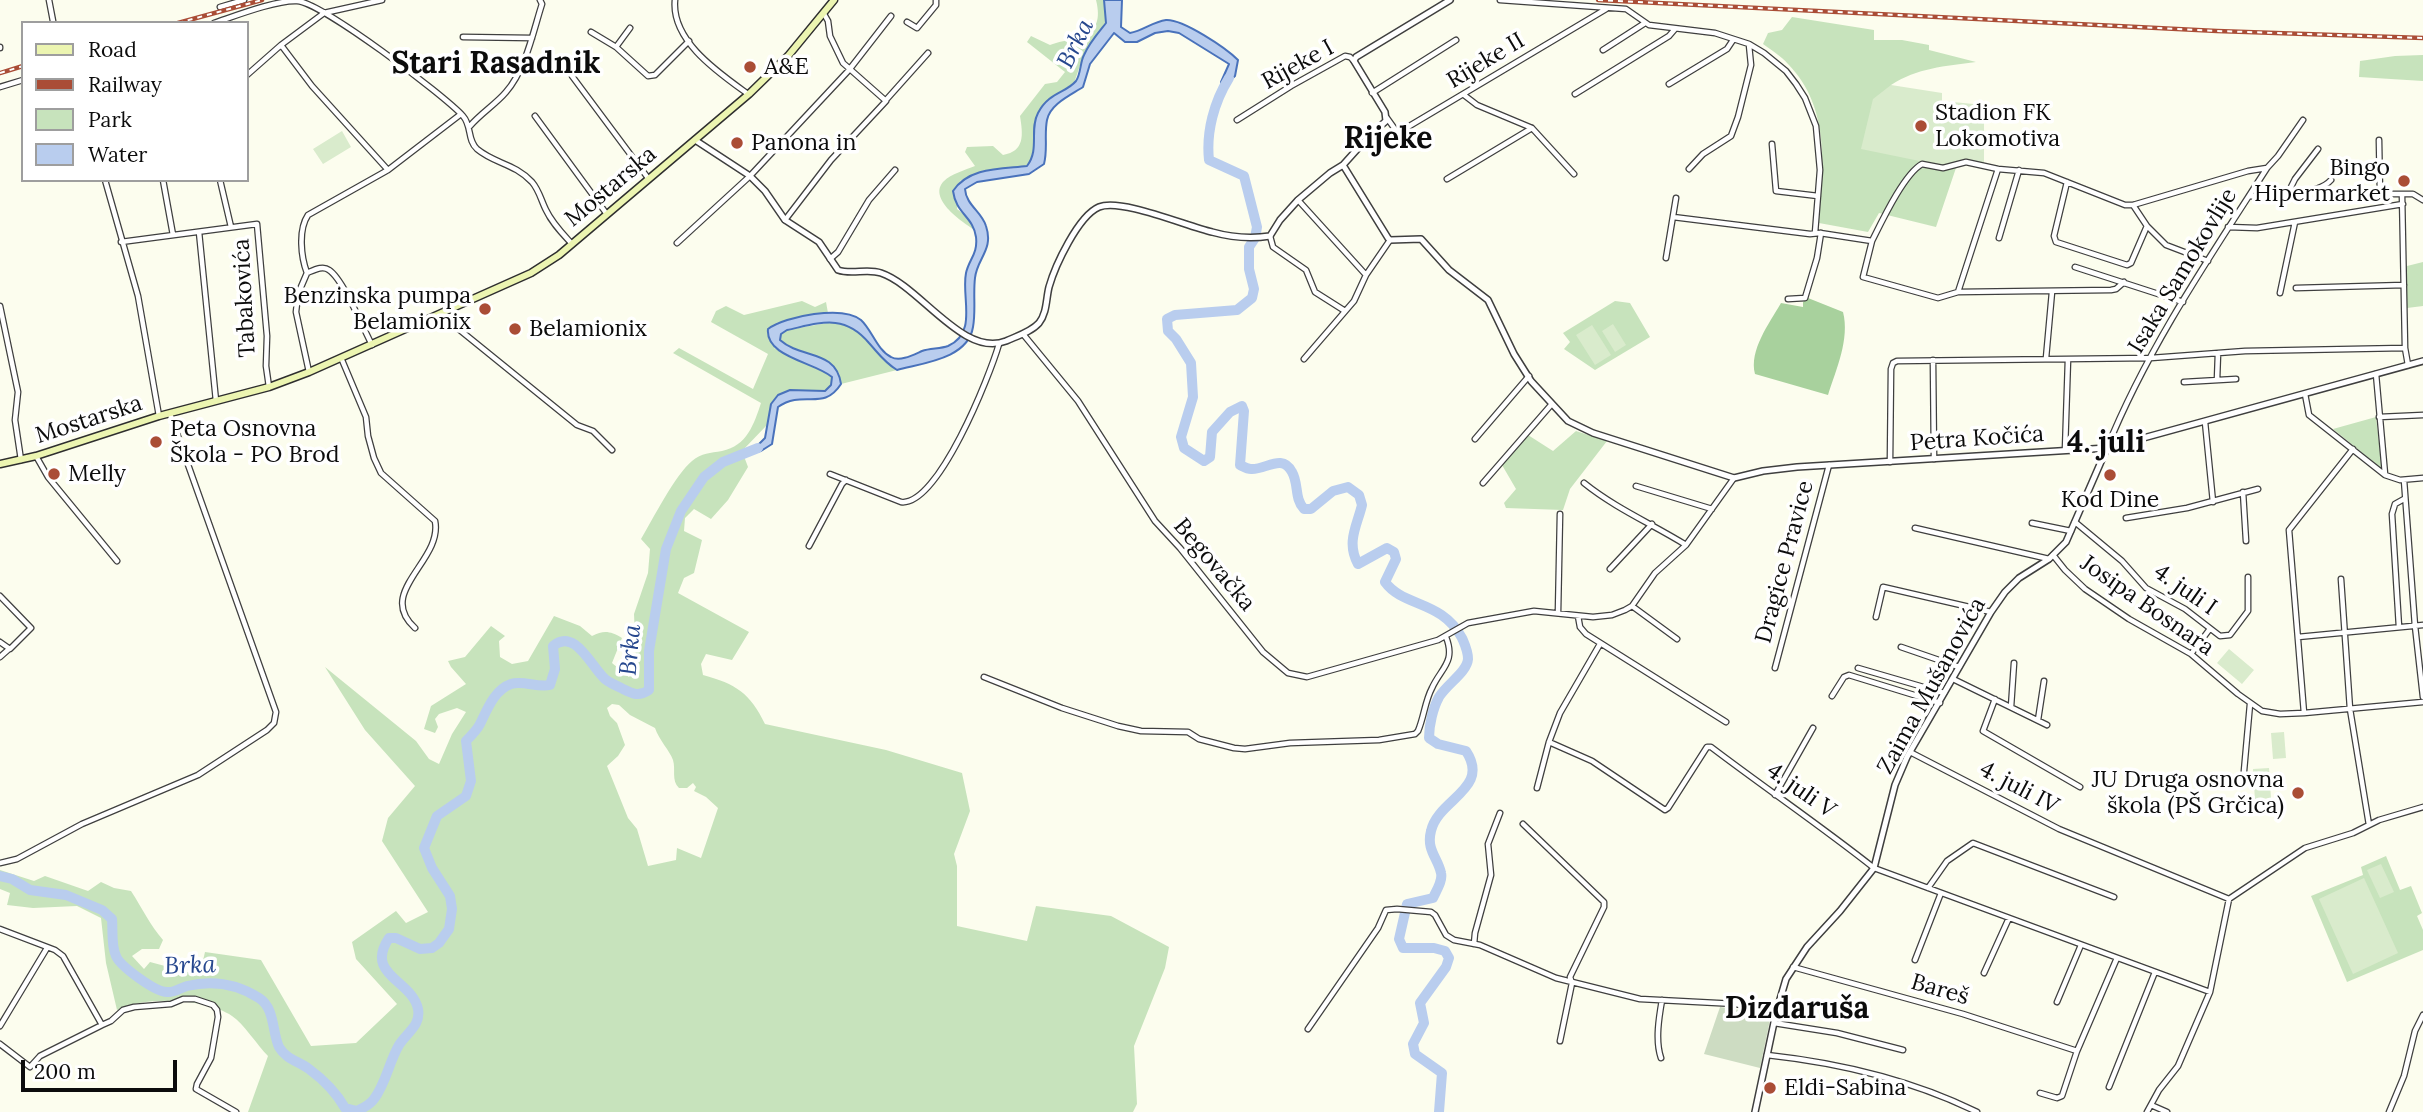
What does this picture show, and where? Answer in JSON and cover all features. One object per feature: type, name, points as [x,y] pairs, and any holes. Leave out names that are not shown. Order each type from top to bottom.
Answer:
[{"type":"main road","name":"Mostarska","points":[[0,464],[36,456],[159,416],[269,387],[342,360],[531,273],[572,244],[749,94],[788,56],[834,0]]},
{"type":"street","points":[[49,0],[53,21]]},
{"type":"street","points":[[220,7],[244,0]]},
{"type":"street","points":[[248,74],[324,13],[382,0]]},
{"type":"street","points":[[470,127],[512,84],[532,38],[542,4],[540,0]]},
{"type":"street","points":[[674,0],[676,19],[689,41],[705,61],[749,94]]},
{"type":"street","points":[[907,22],[917,28],[936,5],[936,0]]},
{"type":"street","points":[[1354,61],[1356,57],[1450,0]]},
{"type":"street","points":[[1500,0],[1631,11],[1645,23],[1715,33],[1749,44],[1786,71],[1805,98],[1816,126],[1819,147],[1817,258],[1805,299],[1788,299]]},
{"type":"street","points":[[221,21],[294,1],[301,1],[324,13],[407,70],[461,114],[470,127],[471,140],[475,147],[518,168],[533,183],[549,216],[572,244]]},
{"type":"street","name":"Rijeke II","points":[[1387,118],[1398,132],[1608,8]]},
{"type":"street","points":[[824,14],[830,36],[843,63],[886,100]]},
{"type":"street","points":[[677,243],[750,176],[849,70],[891,16]]},
{"type":"street","points":[[1603,50],[1645,23]]},
{"type":"street","points":[[616,47],[630,28]]},
{"type":"street","points":[[1575,94],[1669,36],[1675,29]]},
{"type":"street","points":[[591,32],[616,47],[645,75],[652,76],[689,41]]},
{"type":"street","points":[[463,37],[532,38]]},
{"type":"street","points":[[1373,93],[1456,40]]},
{"type":"street","points":[[1668,84],[1727,49],[1733,40]]},
{"type":"street","points":[[1689,169],[1703,154],[1731,136],[1751,65],[1749,44]]},
{"type":"street","points":[[281,46],[312,86],[388,170]]},
{"type":"street","points":[[785,220],[831,160],[928,54]]},
{"type":"street","name":"Rijeke I","points":[[1237,120],[1345,56],[1354,61],[1387,118]]},
{"type":"street","points":[[572,76],[648,178]]},
{"type":"street","points":[[0,87],[21,81]]},
{"type":"street","points":[[1464,95],[1493,113],[1532,128],[1574,174]]},
{"type":"street","points":[[309,372],[296,312],[298,294],[307,273],[303,257],[302,227],[308,215],[388,170],[461,114]]},
{"type":"street","points":[[535,116],[606,213]]},
{"type":"street","points":[[1268,237],[1298,200],[1317,183],[1343,166],[1387,118]]},
{"type":"street","name":"Isaka Samokovlije","points":[[2107,448],[2124,408],[2183,302],[2228,227],[2303,120]]},
{"type":"street","points":[[1447,179],[1532,128]]},
{"type":"street","points":[[695,140],[750,176],[765,191],[785,220],[819,242],[836,268],[842,272],[876,272],[889,277],[957,329],[988,345],[999,344],[1023,334],[1041,319],[1050,283],[1073,234],[1086,216],[1098,207],[1110,205],[1128,208],[1213,233],[1268,237]]},
{"type":"street","points":[[2379,140],[2380,194],[2413,194],[2423,200]]},
{"type":"street","points":[[1772,144],[1776,191],[1818,196]]},
{"type":"street","points":[[2288,193],[2295,179],[2318,149]]},
{"type":"street","points":[[2123,282],[2111,290],[1958,292],[1938,298],[1863,277],[1872,241],[1891,204],[1920,165],[1943,168],[1966,162],[1998,169],[2044,173],[2117,204],[2133,205],[2248,171],[2267,168]]},
{"type":"street","points":[[1343,166],[1390,240]]},
{"type":"street","points":[[1958,292],[1998,169]]},
{"type":"street","points":[[830,259],[838,252],[869,200],[895,170]]},
{"type":"street","points":[[2000,238],[2019,170]]},
{"type":"street","points":[[2249,197],[2326,186],[2331,180]]},
{"type":"street","points":[[106,182],[138,296],[159,416]]},
{"type":"street","points":[[163,182],[173,235]]},
{"type":"street","points":[[220,182],[231,227]]},
{"type":"street","points":[[2067,182],[2054,236],[2056,242],[2127,265],[2132,263],[2147,226]]},
{"type":"street","points":[[2402,194],[2405,348],[2408,365]]},
{"type":"street","points":[[1666,258],[1676,198]]},
{"type":"street","points":[[1298,200],[1366,275]]},
{"type":"street","points":[[2228,227],[2257,228],[2403,204]]},
{"type":"street","points":[[2133,205],[2147,226],[2166,244],[2208,261]]},
{"type":"street","points":[[1673,217],[1872,241]]},
{"type":"street","points":[[2280,293],[2295,222]]},
{"type":"street","name":"Tabakovića","points":[[121,242],[254,223],[259,228],[267,336],[265,366],[269,387]]},
{"type":"street","name":"Tabakovića","points":[[198,232],[216,401]]},
{"type":"street","points":[[1268,237],[1273,247],[1306,270],[1315,292],[1346,311]]},
{"type":"street","points":[[984,677],[1062,708],[1118,726],[1141,731],[1188,732],[1199,739],[1234,748],[1380,740],[1415,734],[1418,731],[1431,690],[1449,658],[1448,635],[1463,624],[1527,611],[1603,617],[1632,606],[1647,582],[1686,545],[1734,478],[1593,433],[1569,421],[1551,405],[1529,376],[1514,354],[1483,295],[1449,270],[1421,239],[1390,240]]},
{"type":"street","points":[[1304,359],[1354,301],[1366,275],[1390,240]]},
{"type":"street","points":[[2076,267],[2183,302]]},
{"type":"street","points":[[307,273],[323,268],[329,270],[344,291],[372,346]]},
{"type":"street","points":[[2296,288],[2404,285]]},
{"type":"street","points":[[2046,358],[2052,292]]},
{"type":"street","points":[[0,306],[18,392],[15,420],[22,460]]},
{"type":"street","points":[[440,314],[577,425],[593,431],[612,450]]},
{"type":"street","name":"Begovačka","points":[[1023,334],[1071,391],[1155,522],[1180,548],[1263,652],[1288,673],[1307,677],[1448,635]]},
{"type":"street","points":[[830,474],[901,502],[906,503],[919,497],[943,469],[954,450],[999,344]]},
{"type":"street","points":[[1890,462],[1892,365],[1897,361],[2151,358],[2218,353],[2405,348]]},
{"type":"street","points":[[2217,380],[2218,353]]},
{"type":"street","points":[[2065,450],[2068,359]]},
{"type":"street","points":[[342,360],[366,417],[368,436],[381,472],[430,515],[437,529],[432,545],[404,592],[401,607],[415,628]]},
{"type":"street","points":[[1933,360],[1934,459]]},
{"type":"street","name":"Petra Kočića","points":[[1734,478],[1780,468],[2107,448],[2423,361]]},
{"type":"street","points":[[2376,374],[2385,475]]},
{"type":"street","points":[[1475,439],[1529,376]]},
{"type":"street","points":[[2184,382],[2236,379]]},
{"type":"street","points":[[2305,394],[2309,415],[2385,475],[2404,480],[2423,478]]},
{"type":"street","points":[[1483,484],[1551,405]]},
{"type":"street","points":[[0,863],[16,859],[82,824],[198,775],[274,723],[276,712],[170,414]]},
{"type":"street","points":[[2379,417],[2423,415]]},
{"type":"street","points":[[2205,422],[2213,502]]},
{"type":"street","name":"Zaima Mušanovića","points":[[1755,1112],[1776,1013],[1792,967],[1874,868],[1896,782],[1910,752],[2005,592],[2066,542],[2107,448]]},
{"type":"street","points":[[2304,713],[2289,530],[2353,449]]},
{"type":"street","points":[[36,456],[48,477],[117,561]]},
{"type":"street","name":"Dragice Pravice","points":[[1775,668],[1829,465]]},
{"type":"street","points":[[809,546],[846,480]]},
{"type":"street","points":[[2404,480],[2414,626],[2423,696]]},
{"type":"street","points":[[1584,482],[1609,502],[1686,545]]},
{"type":"street","points":[[1636,486],[1712,509]]},
{"type":"street","points":[[2126,518],[2213,502],[2259,489]]},
{"type":"street","points":[[2243,492],[2245,541]]},
{"type":"street","points":[[2399,627],[2392,514],[2395,504],[2404,499]]},
{"type":"street","points":[[1558,613],[1560,514]]},
{"type":"street","name":"4. juli I","points":[[2075,522],[2122,561],[2146,588],[2185,610],[2223,637],[2234,630],[2248,611],[2248,577]]},
{"type":"street","points":[[2032,523],[2072,531]]},
{"type":"street","points":[[1611,569],[1652,524]]},
{"type":"street","points":[[1915,528],[2051,557]]},
{"type":"street","name":"Josipa Bosnara","points":[[2051,557],[2092,595],[2191,654],[2250,704],[2270,713],[2304,713],[2423,702]]},
{"type":"street","points":[[2341,579],[2350,709],[2369,825]]},
{"type":"street","points":[[1876,617],[1883,587],[1991,612]]},
{"type":"street","points":[[0,596],[30,626],[30,630],[0,656]]},
{"type":"street","points":[[1632,606],[1676,639]]},
{"type":"street","points":[[1578,616],[1582,631],[1726,722]]},
{"type":"street","points":[[2298,637],[2423,625]]},
{"type":"street","points":[[2191,654],[2209,629]]},
{"type":"street","points":[[0,642],[9,649]]},
{"type":"street","points":[[1537,788],[1549,743],[1570,693],[1601,643]]},
{"type":"street","points":[[1901,647],[1959,667]]},
{"type":"street","points":[[2011,707],[2014,663]]},
{"type":"street","points":[[1858,668],[1946,693]]},
{"type":"street","points":[[1832,696],[1844,677],[1849,675],[1940,703]]},
{"type":"street","points":[[1953,679],[2048,725]]},
{"type":"street","points":[[2038,720],[2044,681]]},
{"type":"street","points":[[1995,699],[1983,731],[2080,787]]},
{"type":"street","points":[[2243,782],[2250,704]]},
{"type":"street","points":[[1775,795],[1813,728]]},
{"type":"street","name":"4. juli V","points":[[1549,743],[1592,761],[1665,810],[1707,747],[1711,747],[1874,868]]},
{"type":"street","name":"4. juli IV","points":[[1910,752],[2059,829],[2229,899]]},
{"type":"street","points":[[2147,1112],[2159,1090],[2178,1066],[2210,992],[2229,899],[2305,848],[2423,807]]},
{"type":"street","points":[[1474,944],[1491,875],[1488,844],[1500,813]]},
{"type":"street","points":[[1522,824],[1604,902],[1570,977],[1572,983],[1560,1041]]},
{"type":"street","points":[[1928,888],[1947,861],[1973,844],[2115,897]]},
{"type":"street","points":[[1874,868],[2210,992]]},
{"type":"street","name":"Bareš","points":[[1915,960],[1941,893]]},
{"type":"street","points":[[1308,1029],[1378,928],[1382,914],[1397,909],[1431,912],[1446,934],[1454,940],[1480,944],[1572,983],[1640,999],[1737,1004],[1776,1013]]},
{"type":"street","name":"Bareš","points":[[1984,973],[2009,918]]},
{"type":"street","points":[[0,929],[55,950],[63,956],[102,1025]]},
{"type":"street","points":[[2057,1002],[2081,945]]},
{"type":"street","points":[[0,1026],[47,948]]},
{"type":"street","points":[[2040,1093],[2057,1098],[2062,1096],[2077,1051],[2116,958]]},
{"type":"street","name":"Bareš","points":[[1792,967],[1963,1014],[2077,1051]]},
{"type":"street","points":[[2109,1087],[2155,972]]},
{"type":"street","points":[[0,1044],[30,1067],[40,1056],[111,1021],[123,1010],[195,999],[213,1005],[218,1017],[211,1058],[196,1089],[236,1112]]},
{"type":"street","points":[[1661,1058],[1662,999]]},
{"type":"street","points":[[2389,1112],[2404,1076],[2415,1031],[2423,1015]]},
{"type":"street","points":[[1774,1023],[1837,1033],[1903,1050]]},
{"type":"street","points":[[1767,1055],[1810,1060],[1886,1077],[1932,1092],[1977,1112]]},
{"type":"street","points":[[2151,1105],[2167,1112]]},
{"type":"green space","points":[[1096,0],[1104,0],[1106,23],[1085,51],[1074,83],[1047,100],[1033,158],[1027,166],[981,171],[960,181],[957,209],[971,220],[973,229],[943,202],[940,188],[950,176],[975,166],[965,152],[967,147],[993,146],[1003,155],[1019,146],[1022,136],[1020,116],[1045,84],[1057,82],[1065,72],[1027,42],[1031,36],[1050,45],[1086,34],[1097,23]]},
{"type":"green space","points":[[1792,17],[1874,30],[1874,40],[1902,40],[1929,45],[1929,50],[1976,62],[1921,71],[1891,85],[1958,162],[1936,227],[1879,213],[1868,232],[1819,223],[1822,160],[1818,119],[1802,81],[1785,61],[1763,44],[1768,33],[1782,30]]},
{"type":"green space","points":[[2423,55],[2423,81],[2359,77],[2360,61]]},
{"type":"green space","points":[[1891,85],[1942,93],[1942,101],[1984,105],[1984,163],[1969,161],[1944,166],[1861,149],[1873,99]]},
{"type":"green space","points":[[342,131],[351,147],[323,164],[313,149]]},
{"type":"green space","points":[[2423,262],[2423,306],[2407,308],[2407,266]]},
{"type":"green space","points":[[1808,298],[1843,312],[1845,333],[1828,395],[1755,374],[1757,347],[1781,303],[1803,307],[1803,302]]},
{"type":"green space","points":[[802,301],[815,307],[826,302],[828,313],[776,323],[774,348],[832,377],[831,386],[825,391],[790,390],[771,404],[767,425],[742,451],[748,467],[728,500],[711,519],[694,509],[685,518],[684,531],[702,540],[694,573],[684,578],[678,593],[749,632],[732,660],[706,654],[701,664],[703,675],[741,691],[754,705],[765,724],[886,750],[962,773],[970,811],[954,854],[957,866],[957,926],[1027,941],[1036,906],[1111,916],[1169,947],[1165,968],[1134,1046],[1137,1104],[1133,1112],[248,1112],[268,1056],[237,1020],[221,1010],[191,1002],[143,1002],[117,1010],[106,963],[101,918],[77,906],[33,908],[7,905],[10,893],[0,889],[0,870],[34,881],[45,876],[88,891],[101,882],[131,891],[163,940],[159,949],[142,949],[132,956],[144,969],[150,962],[195,974],[201,969],[205,952],[261,960],[311,1046],[356,1043],[397,1004],[356,959],[352,942],[396,911],[406,923],[428,912],[382,841],[388,818],[415,786],[365,730],[325,667],[416,741],[429,759],[439,764],[452,734],[466,712],[457,708],[439,714],[435,719],[438,727],[435,733],[424,729],[431,706],[466,684],[448,661],[465,657],[491,626],[505,636],[499,641],[500,657],[512,664],[528,661],[554,616],[580,626],[592,636],[604,632],[614,634],[622,638],[612,663],[629,677],[636,661],[634,614],[648,573],[650,549],[641,539],[685,468],[699,456],[738,444],[752,426],[761,403],[673,353],[679,348],[753,389],[768,354],[711,322],[716,311],[726,306],[744,315]],"holes":[[[612,704],[619,705],[630,715],[655,728],[673,760],[674,778],[679,788],[687,788],[693,783],[696,787],[694,791],[718,808],[701,858],[677,848],[676,860],[648,866],[637,829],[628,818],[607,766],[625,745],[617,723],[607,708]]]},
{"type":"green space","points":[[1615,301],[1630,303],[1650,337],[1595,370],[1564,349],[1570,342],[1563,333]]},
{"type":"green space","points":[[839,321],[862,335],[897,370],[841,384],[839,373],[818,357],[787,347],[780,340],[781,334],[787,330]]},
{"type":"green space","points":[[1613,324],[1626,345],[1615,352],[1602,331]]},
{"type":"green space","points":[[1592,325],[1611,355],[1595,365],[1576,335]]},
{"type":"green space","points":[[2376,417],[2382,467],[2381,468],[2333,429]]},
{"type":"green space","points":[[1576,431],[1607,441],[1570,489],[1563,510],[1506,508],[1504,503],[1516,489],[1502,465],[1528,435],[1553,451]]},
{"type":"green space","points":[[2229,649],[2254,670],[2242,684],[2217,663]]},
{"type":"green space","points":[[2284,732],[2286,758],[2273,759],[2271,733]]},
{"type":"green space","points":[[2269,768],[2271,798],[2255,800],[2253,769]]},
{"type":"green space","points":[[2386,856],[2400,890],[2411,886],[2422,913],[2417,916],[2423,930],[2423,950],[2347,982],[2311,896],[2363,875],[2361,867]]},
{"type":"green space","points":[[2381,864],[2394,892],[2380,898],[2367,870]]},
{"type":"green space","points":[[2364,878],[2398,953],[2353,974],[2319,899]]},
{"type":"green space","points":[[1720,1007],[1771,1015],[1760,1068],[1704,1054]]},
{"type":"water","points":[[1104,0],[1122,0],[1121,27],[1130,33],[1166,20],[1183,24],[1204,35],[1238,60],[1235,76],[1222,88],[1221,82],[1229,64],[1179,33],[1155,33],[1137,42],[1125,42],[1114,33],[1090,64],[1083,87],[1062,100],[1049,114],[1044,164],[1029,174],[977,182],[965,189],[968,200],[984,221],[988,241],[976,271],[973,327],[963,346],[931,362],[897,370],[850,327],[821,323],[787,330],[781,334],[780,340],[832,365],[841,384],[827,397],[796,400],[778,407],[772,444],[761,451],[750,453],[765,438],[771,404],[778,395],[790,390],[825,391],[831,385],[832,377],[782,353],[774,346],[768,329],[776,324],[814,314],[841,313],[853,316],[865,324],[886,354],[898,359],[948,346],[957,340],[966,324],[966,273],[975,252],[976,237],[972,224],[957,205],[953,191],[968,177],[977,173],[1027,166],[1033,153],[1035,119],[1047,101],[1076,81],[1086,51],[1106,23]]},
{"type":"waterway","points":[[1229,78],[1212,118],[1209,160],[1244,176],[1257,227],[1255,238],[1249,247],[1249,269],[1254,289],[1252,298],[1237,310],[1175,315],[1167,319],[1168,331],[1191,363],[1193,397],[1181,437],[1184,448],[1204,461],[1210,457],[1212,432],[1230,412],[1242,406],[1244,411],[1240,465],[1251,469],[1279,463],[1288,466],[1304,509],[1311,509],[1333,491],[1348,487],[1359,495],[1362,505],[1353,541],[1358,564],[1387,548],[1394,552],[1396,559],[1385,582],[1402,596],[1444,617],[1462,638],[1467,653],[1464,669],[1437,701],[1429,738],[1438,744],[1466,751],[1472,764],[1472,775],[1468,785],[1443,810],[1431,831],[1431,849],[1440,868],[1440,883],[1433,898],[1407,904],[1399,939],[1403,948],[1434,948],[1445,951],[1449,958],[1446,967],[1420,1003],[1424,1023],[1413,1044],[1415,1054],[1442,1073],[1439,1112]]},
{"type":"waterway","name":"Brka","points":[[0,876],[12,879],[30,890],[66,895],[102,910],[112,919],[113,948],[116,956],[124,966],[155,988],[170,992],[187,986],[215,983],[242,989],[259,998],[268,1008],[282,1051],[320,1077],[345,1108],[357,1111],[372,1101],[378,1093],[402,1040],[415,1024],[418,1015],[414,999],[382,961],[383,950],[389,938],[396,938],[420,949],[432,948],[449,929],[452,909],[450,896],[432,868],[424,848],[437,816],[466,796],[471,781],[466,741],[505,687],[516,683],[550,685],[555,669],[553,646],[561,642],[575,644],[610,682],[636,694],[649,690],[649,651],[666,549],[681,511],[704,477],[723,462],[758,448]]},
{"type":"railway","points":[[185,21],[262,0]]},
{"type":"railway","points":[[1598,0],[2217,31],[2423,38]]},
{"type":"railway","points":[[0,73],[21,67]]},
{"type":"place","name":"A&E","points":[[750,67]]},
{"type":"place","name":"Stadion FK Lokomotiva","points":[[1921,126]]},
{"type":"place","name":"Panona in","points":[[737,143]]},
{"type":"place","name":"Bingo Hipermarket","points":[[2404,181]]},
{"type":"place","name":"Benzinska pumpa Belamionix","points":[[485,309]]},
{"type":"place","name":"Belamionix","points":[[515,329]]},
{"type":"place","name":"Peta Osnovna Škola - PO Brod","points":[[156,442]]},
{"type":"place","name":"Melly","points":[[54,474]]},
{"type":"place","name":"Kod Dine","points":[[2110,475]]},
{"type":"place","name":"JU Druga osnovna škola (PŠ Grčica)","points":[[2298,793]]},
{"type":"place","name":"Eldi-Sabina","points":[[1770,1088]]},
{"type":"district","name":"Stari Rasadnik","points":[[496,64]]},
{"type":"district","name":"Rijeke","points":[[1388,139]]},
{"type":"district","name":"4. juli","points":[[2106,443]]},
{"type":"district","name":"Dizdaruša","points":[[1797,1009]]}]
